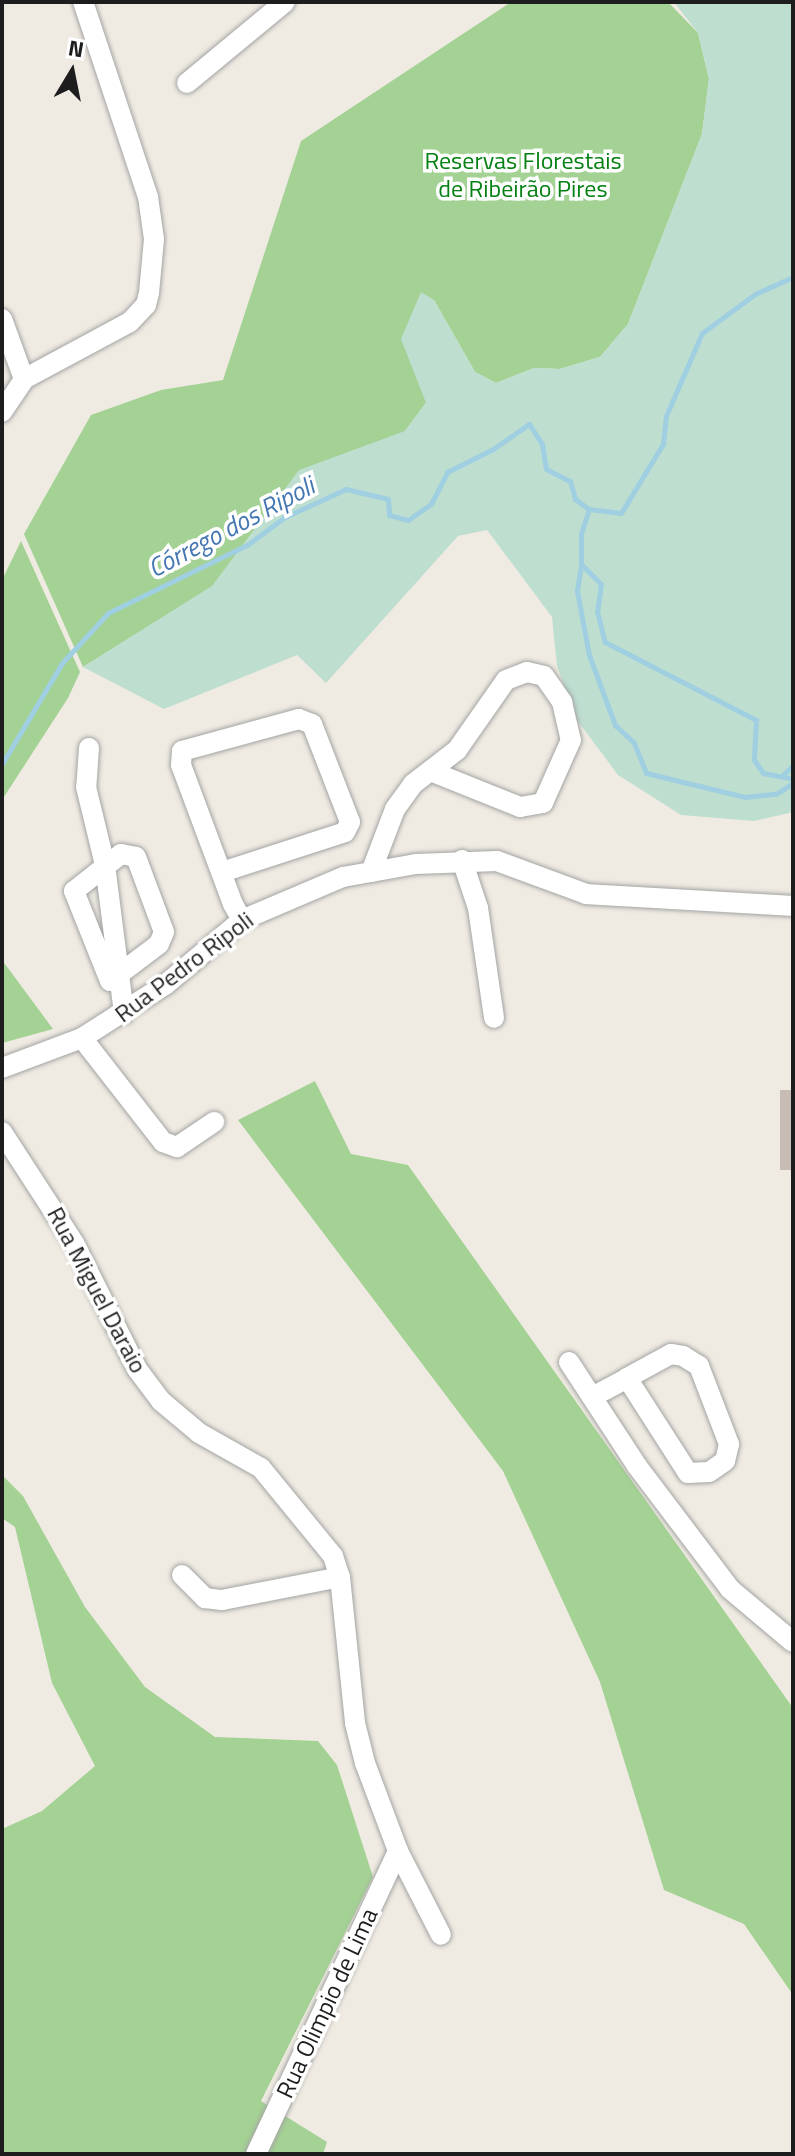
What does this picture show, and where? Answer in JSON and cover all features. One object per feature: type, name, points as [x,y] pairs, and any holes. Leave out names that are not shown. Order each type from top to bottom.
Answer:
[{"type":"street","points":[[2,412],[24,379],[130,322],[146,305],[149,293],[154,239],[148,197],[83,2]]},
{"type":"street","points":[[187,83],[285,2]]},
{"type":"street","points":[[2,319],[24,379]]},
{"type":"street","points":[[371,872],[403,796],[457,750],[506,680],[527,672],[544,676],[562,702],[571,740],[543,803],[520,807],[433,772]]},
{"type":"street","points":[[222,872],[345,832],[350,822],[312,724],[299,719],[182,751],[181,765],[222,872],[242,920]]},
{"type":"street","points":[[89,748],[86,787],[105,865],[122,974],[124,1014]]},
{"type":"street","points":[[121,854],[136,857],[164,923],[159,944],[122,974],[110,981],[75,900],[74,891],[121,854]]},
{"type":"street","points":[[462,860],[478,908],[494,1018]]},
{"type":"street","name":"Rua Pedro Ripoli","points":[[2,1068],[82,1038],[124,1014],[242,920],[308,888],[371,872],[462,860],[497,861],[607,897],[793,906]]},
{"type":"street","points":[[82,1038],[163,1142],[177,1147],[214,1122]]},
{"type":"street","name":"Rua Miguel Daraio","points":[[2,1132],[67,1230],[137,1369],[161,1401],[199,1433],[261,1468],[313,1527],[340,1577],[355,1723],[398,1851],[441,1935]]},
{"type":"street","points":[[592,1397],[671,1354],[699,1366],[729,1444],[725,1461],[709,1472],[688,1473],[627,1378]]},
{"type":"street","points":[[569,1362],[730,1589],[793,1642]]},
{"type":"street","points":[[182,1575],[205,1598],[222,1600],[340,1577]]},
{"type":"street","name":"Rua Olimpio de Lima","points":[[256,2154],[398,1851]]},
{"type":"green space","name":"Reservas Florestais de Ribeirão Pires","points":[[511,2],[668,2],[698,33],[709,79],[702,134],[628,324],[600,357],[560,369],[534,368],[496,383],[475,372],[434,300],[426,403],[405,431],[255,529],[213,586],[83,667],[24,534],[91,415],[161,390],[223,380],[301,141]]},
{"type":"green space","points":[[674,2],[793,2],[793,812],[754,821],[681,815],[618,775],[577,720],[557,666],[552,617],[487,530],[458,536],[326,683],[297,655],[164,709],[83,667],[212,586],[299,470],[405,431],[426,403],[401,339],[421,292],[434,300],[475,372],[496,383],[534,368],[560,369],[600,357],[628,324],[702,134],[709,79],[698,33]]},
{"type":"green space","points":[[21,541],[80,672],[68,698],[2,800],[2,580]]},
{"type":"green space","points":[[2,960],[53,1029],[2,1043]]},
{"type":"green space","points":[[315,1081],[351,1154],[408,1165],[793,1708],[793,1995],[744,1924],[664,1890],[600,1682],[503,1471],[238,1120]]},
{"type":"green space","points":[[2,1475],[23,1496],[85,1607],[145,1687],[215,1737],[318,1741],[337,1765],[373,1877],[261,2101],[327,2142],[323,2154],[2,2154],[2,1829],[42,1811],[95,1766],[52,1683],[15,1527],[2,1518]]},
{"type":"building","points":[[780,1090],[793,1090],[793,1170],[780,1170]]},
{"type":"waterway","points":[[589,509],[621,513],[663,444],[666,416],[702,333],[755,294],[793,277]]},
{"type":"waterway","name":"Córrego dos Ripoli","points":[[2,764],[62,663],[108,613],[247,545],[285,517],[346,489],[388,499],[389,515],[408,520],[431,504],[447,472],[493,449],[529,424],[542,444],[546,469],[570,481],[575,499],[589,509],[581,534],[581,564],[601,584],[597,611],[605,642],[756,720],[754,760],[763,773],[793,779]]},
{"type":"waterway","name":"Córrego dos Ripoli","points":[[581,565],[577,591],[589,655],[615,725],[634,743],[646,773],[745,797],[776,794],[793,783]]},
{"type":"waterway","name":"Córrego dos Ripoli","points":[[783,775],[793,765]]}]
